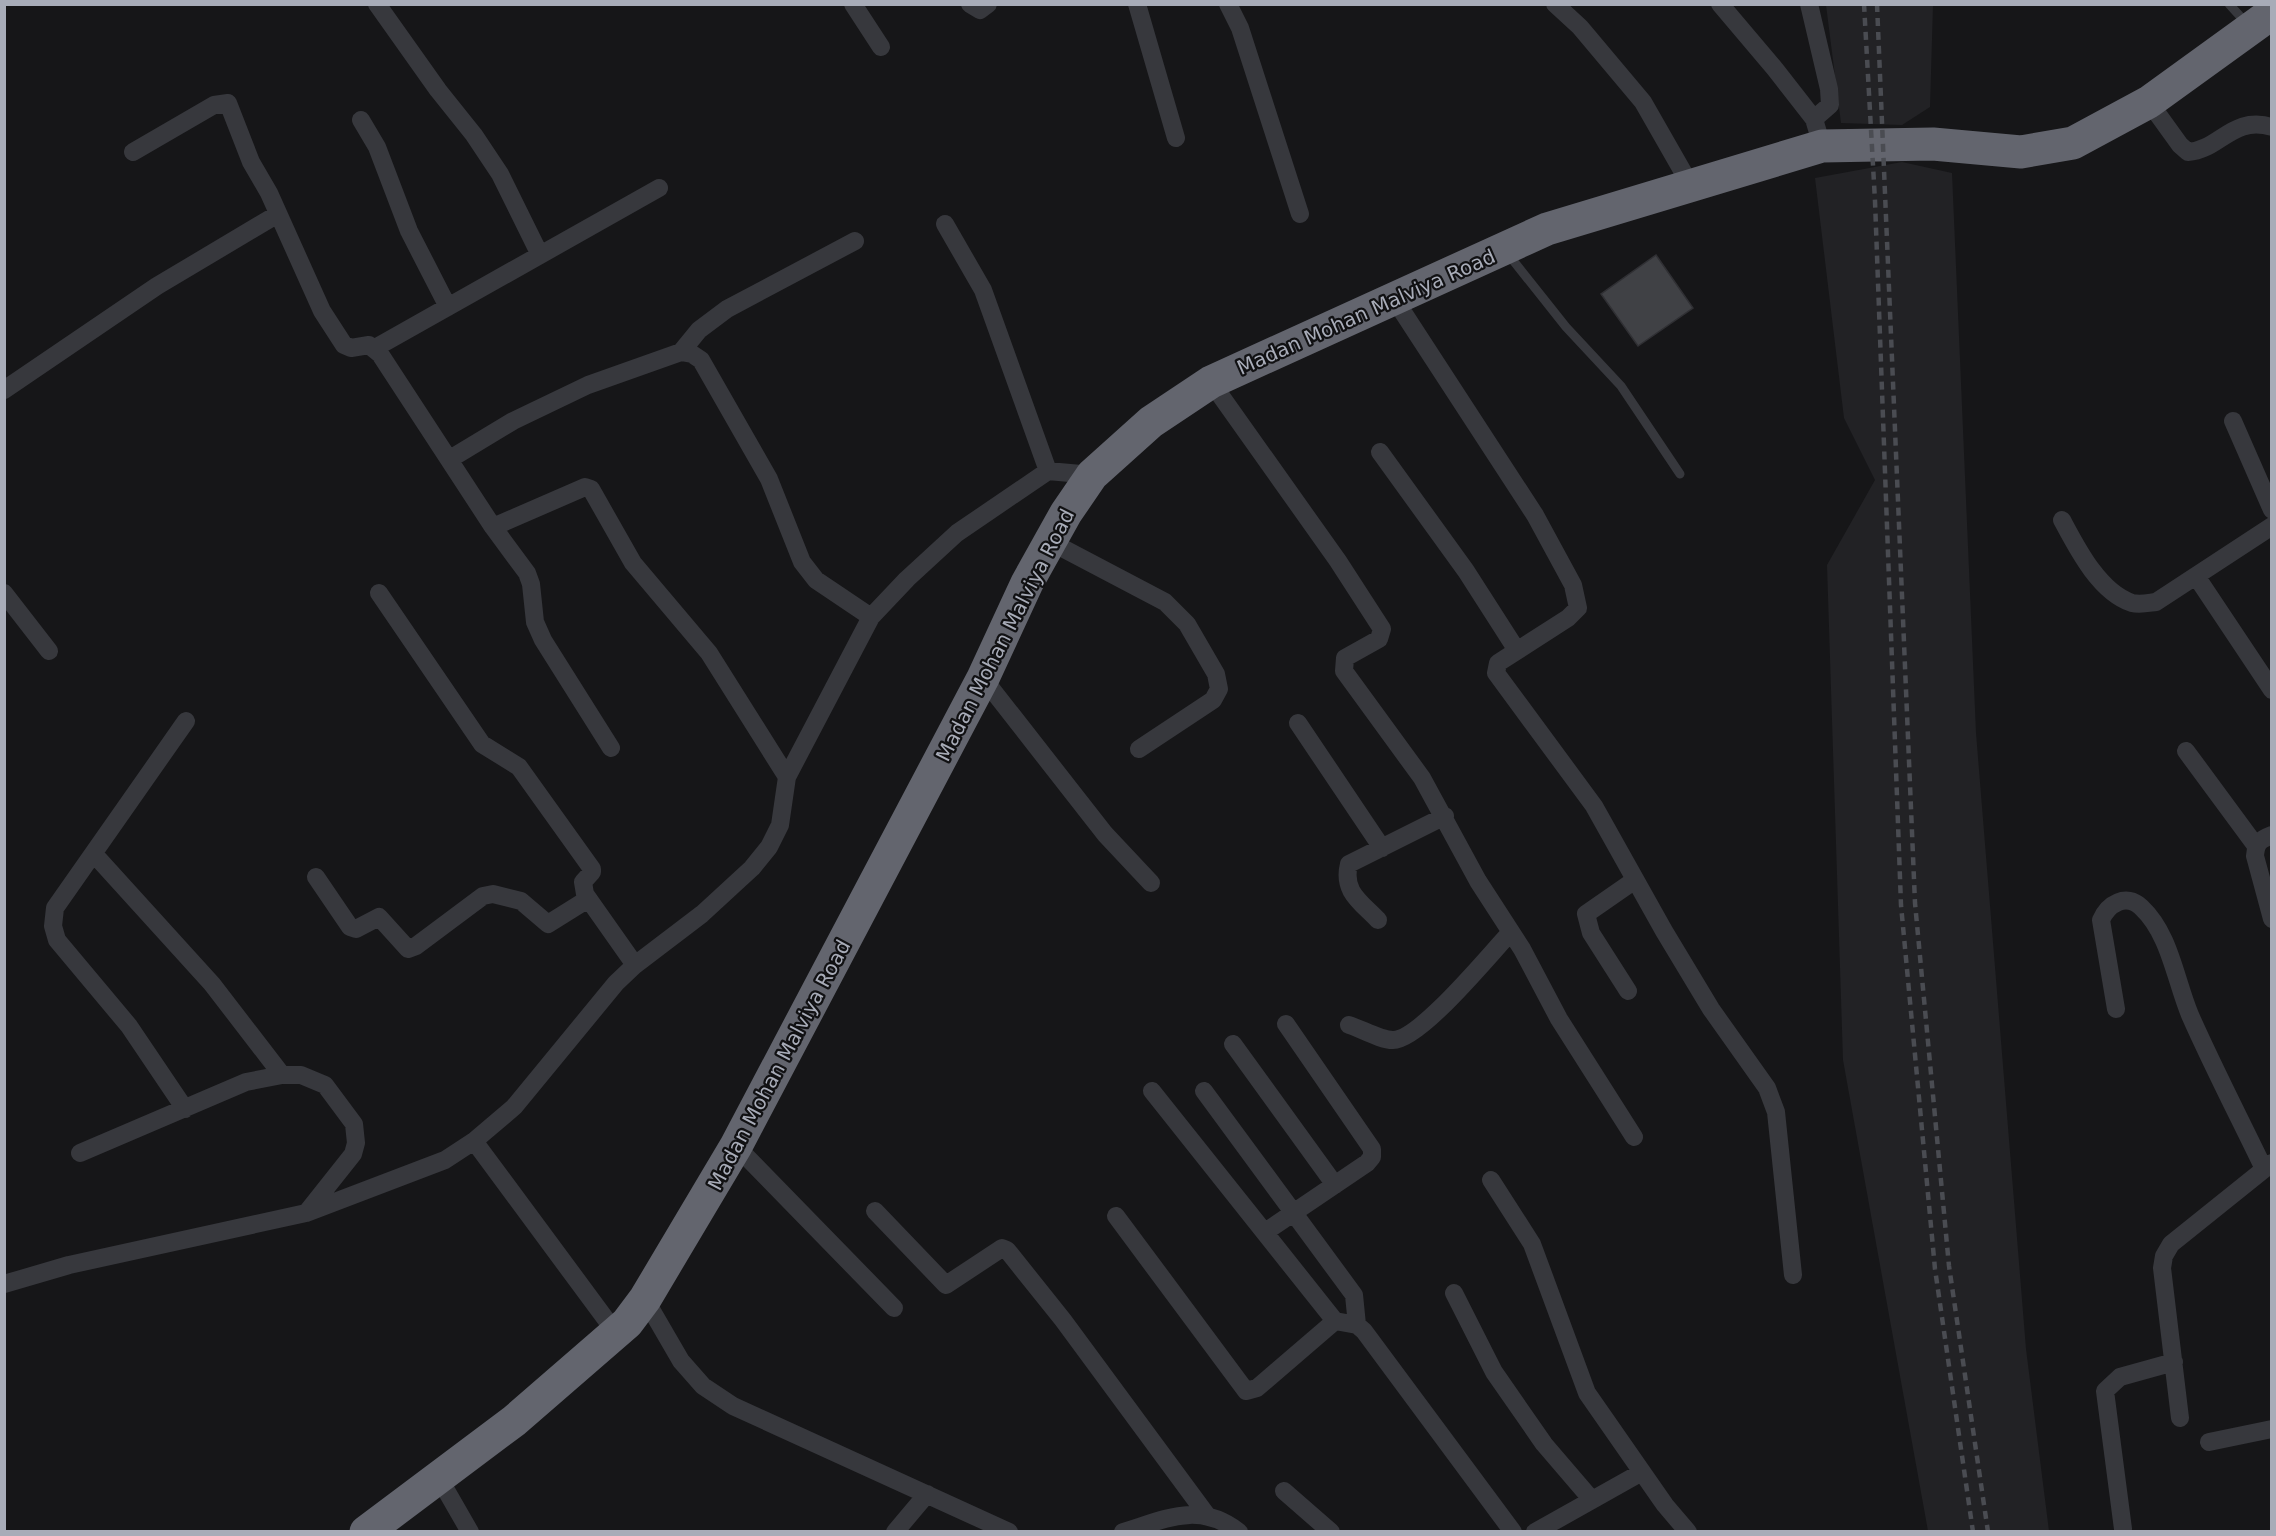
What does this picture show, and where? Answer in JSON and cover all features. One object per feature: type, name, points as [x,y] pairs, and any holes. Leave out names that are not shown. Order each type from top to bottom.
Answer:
[{"type":"highway","name":"Madan Mohan Malviya Road","points":[[366,1532],[514,1421],[627,1323],[645,1299],[736,1146],[983,678],[1049,542],[1092,475],[1151,422],[1211,382],[1547,229],[1691,186],[1818,133],[2021,152],[2073,143],[2150,102],[2250,15]]},
{"type":"street","points":[[377,4],[481,144],[517,206],[540,255]]},
{"type":"street","points":[[853,4],[881,47]]},
{"type":"street","points":[[970,4],[980,10],[988,4]]},
{"type":"street","points":[[1137,4],[1176,138]]},
{"type":"street","points":[[1228,4],[1240,28],[1300,214]]},
{"type":"street","points":[[1555,4],[1580,27],[1643,102],[1691,186]]},
{"type":"street","points":[[1720,4],[1775,69],[1818,133]]},
{"type":"street","points":[[1809,4],[1829,89],[1830,105],[1818,133]]},
{"type":"street","points":[[2150,102],[2180,145],[2188,152],[2200,150],[2237,127],[2253,125],[2271,128]]},
{"type":"street","points":[[133,152],[214,105],[228,103],[251,162],[278,214],[322,311],[344,345],[351,348],[369,345],[375,348],[493,527],[527,573],[531,584],[535,622],[543,640],[611,748]]},
{"type":"street","points":[[361,120],[381,157],[409,231],[448,307]]},
{"type":"street","points":[[375,348],[659,188]]},
{"type":"street","points":[[4,390],[157,286],[278,214]]},
{"type":"street","points":[[945,224],[983,290],[1048,471]]},
{"type":"street","points":[[450,459],[513,421],[588,385],[681,352],[699,330],[727,309],[855,241]]},
{"type":"street","points":[[1395,300],[1535,515],[1573,585],[1578,608],[1568,618],[1516,649],[1498,663],[1496,673],[1594,806],[1711,1009],[1770,1093],[1776,1112],[1793,1275]]},
{"type":"street","points":[[681,352],[701,360],[769,479],[802,562],[816,580],[871,617]]},
{"type":"street","points":[[1211,382],[1338,561],[1382,629],[1379,639],[1345,658],[1344,671],[1422,778],[1479,881],[1522,949],[1559,1019],[1634,1137]]},
{"type":"street","points":[[2232,421],[2271,510]]},
{"type":"street","points":[[1380,452],[1466,571],[1516,649]]},
{"type":"street","points":[[4,1284],[69,1265],[306,1213],[445,1160],[474,1141],[514,1107],[616,983],[635,965],[702,914],[752,868],[769,847],[780,825],[787,777],[871,617],[906,579],[957,533],[1048,471],[1092,475]]},
{"type":"street","points":[[493,527],[585,487],[591,489],[633,563],[709,653],[787,777]]},
{"type":"street","points":[[2062,520],[2097,575],[2114,593],[2132,602],[2156,602],[2271,526]]},
{"type":"street","points":[[1049,542],[1165,602],[1187,624],[1216,674],[1219,689],[1213,700],[1139,749]]},
{"type":"street","points":[[2196,576],[2271,690]]},
{"type":"street","points":[[4,593],[49,651]]},
{"type":"street","points":[[379,593],[482,744],[519,767],[556,816],[592,869],[583,882],[582,889],[635,965]]},
{"type":"street","points":[[983,678],[1105,834],[1151,883]]},
{"type":"street","points":[[185,1109],[129,1026],[57,940],[53,926],[55,908],[186,722]]},
{"type":"street","points":[[1298,723],[1382,848]]},
{"type":"street","points":[[2186,751],[2256,846]]},
{"type":"street","points":[[1378,920],[1353,894],[1346,878],[1349,864],[1445,816]]},
{"type":"street","points":[[2271,835],[2260,839],[2256,846],[2255,856],[2271,919]]},
{"type":"street","points":[[94,854],[212,984],[282,1075]]},
{"type":"street","points":[[316,877],[350,927],[356,929],[379,917],[408,949],[416,946],[483,896],[493,894],[521,901],[548,924],[588,899]]},
{"type":"street","points":[[1628,991],[1591,933],[1586,914],[1635,880]]},
{"type":"street","points":[[2116,1009],[2101,920],[2105,910],[2116,901],[2128,900],[2139,905],[2154,922],[2190,1014],[2268,1166],[2170,1244],[2164,1256],[2162,1268],[2180,1418]]},
{"type":"street","points":[[1349,1025],[1391,1041],[1415,1032],[1510,933]]},
{"type":"street","points":[[1265,1232],[1367,1163],[1372,1157],[1372,1149],[1286,1024]]},
{"type":"street","points":[[1233,1044],[1335,1185]]},
{"type":"street","points":[[80,1153],[246,1082],[282,1075],[301,1075],[325,1085],[354,1124],[356,1143],[353,1154],[306,1213]]},
{"type":"street","points":[[1152,1091],[1335,1321],[1358,1325]]},
{"type":"street","points":[[1204,1091],[1354,1295],[1358,1325],[1513,1532]]},
{"type":"street","points":[[474,1141],[616,1333]]},
{"type":"street","points":[[736,1146],[894,1308]]},
{"type":"street","points":[[1491,1180],[1532,1244],[1587,1393],[1665,1505],[1688,1532]]},
{"type":"street","points":[[875,1211],[946,1285],[1002,1248],[1007,1250],[1063,1320],[1206,1514],[1239,1532]]},
{"type":"street","points":[[1116,1216],[1246,1391],[1257,1388],[1335,1321]]},
{"type":"street","points":[[1454,1293],[1494,1372],[1544,1444],[1592,1500]]},
{"type":"street","points":[[645,1299],[681,1360],[703,1386],[733,1406],[1009,1532]]},
{"type":"street","points":[[2123,1528],[2104,1391],[2120,1377],[2174,1362]]},
{"type":"street","points":[[2209,1442],[2271,1430]]},
{"type":"street","points":[[1535,1532],[1642,1472]]},
{"type":"street","points":[[439,1479],[470,1532]]},
{"type":"street","points":[[1284,1491],[1331,1532]]},
{"type":"street","points":[[895,1532],[927,1494]]},
{"type":"street","points":[[1123,1532],[1184,1513],[1206,1514]]},
{"type":"lane","points":[[1505,249],[1566,327],[1621,386],[1680,474]]},
{"type":"shaded area","points":[[1826,5],[1933,5],[1930,107],[1902,125],[1841,123]]},
{"type":"shaded area","points":[[1902,162],[1952,173],[1976,733],[2026,1349],[2049,1531],[1928,1531],[1843,1060],[1827,565],[1875,480],[1844,418],[1815,178]]},
{"type":"building","points":[[1656,255],[1693,308],[1638,346],[1601,294]]},
{"type":"railway","points":[[1864,4],[1875,201],[1901,905],[1935,1269],[1973,1532]]},
{"type":"railway","points":[[1877,4],[1915,903],[1949,1266],[1988,1532]]}]
